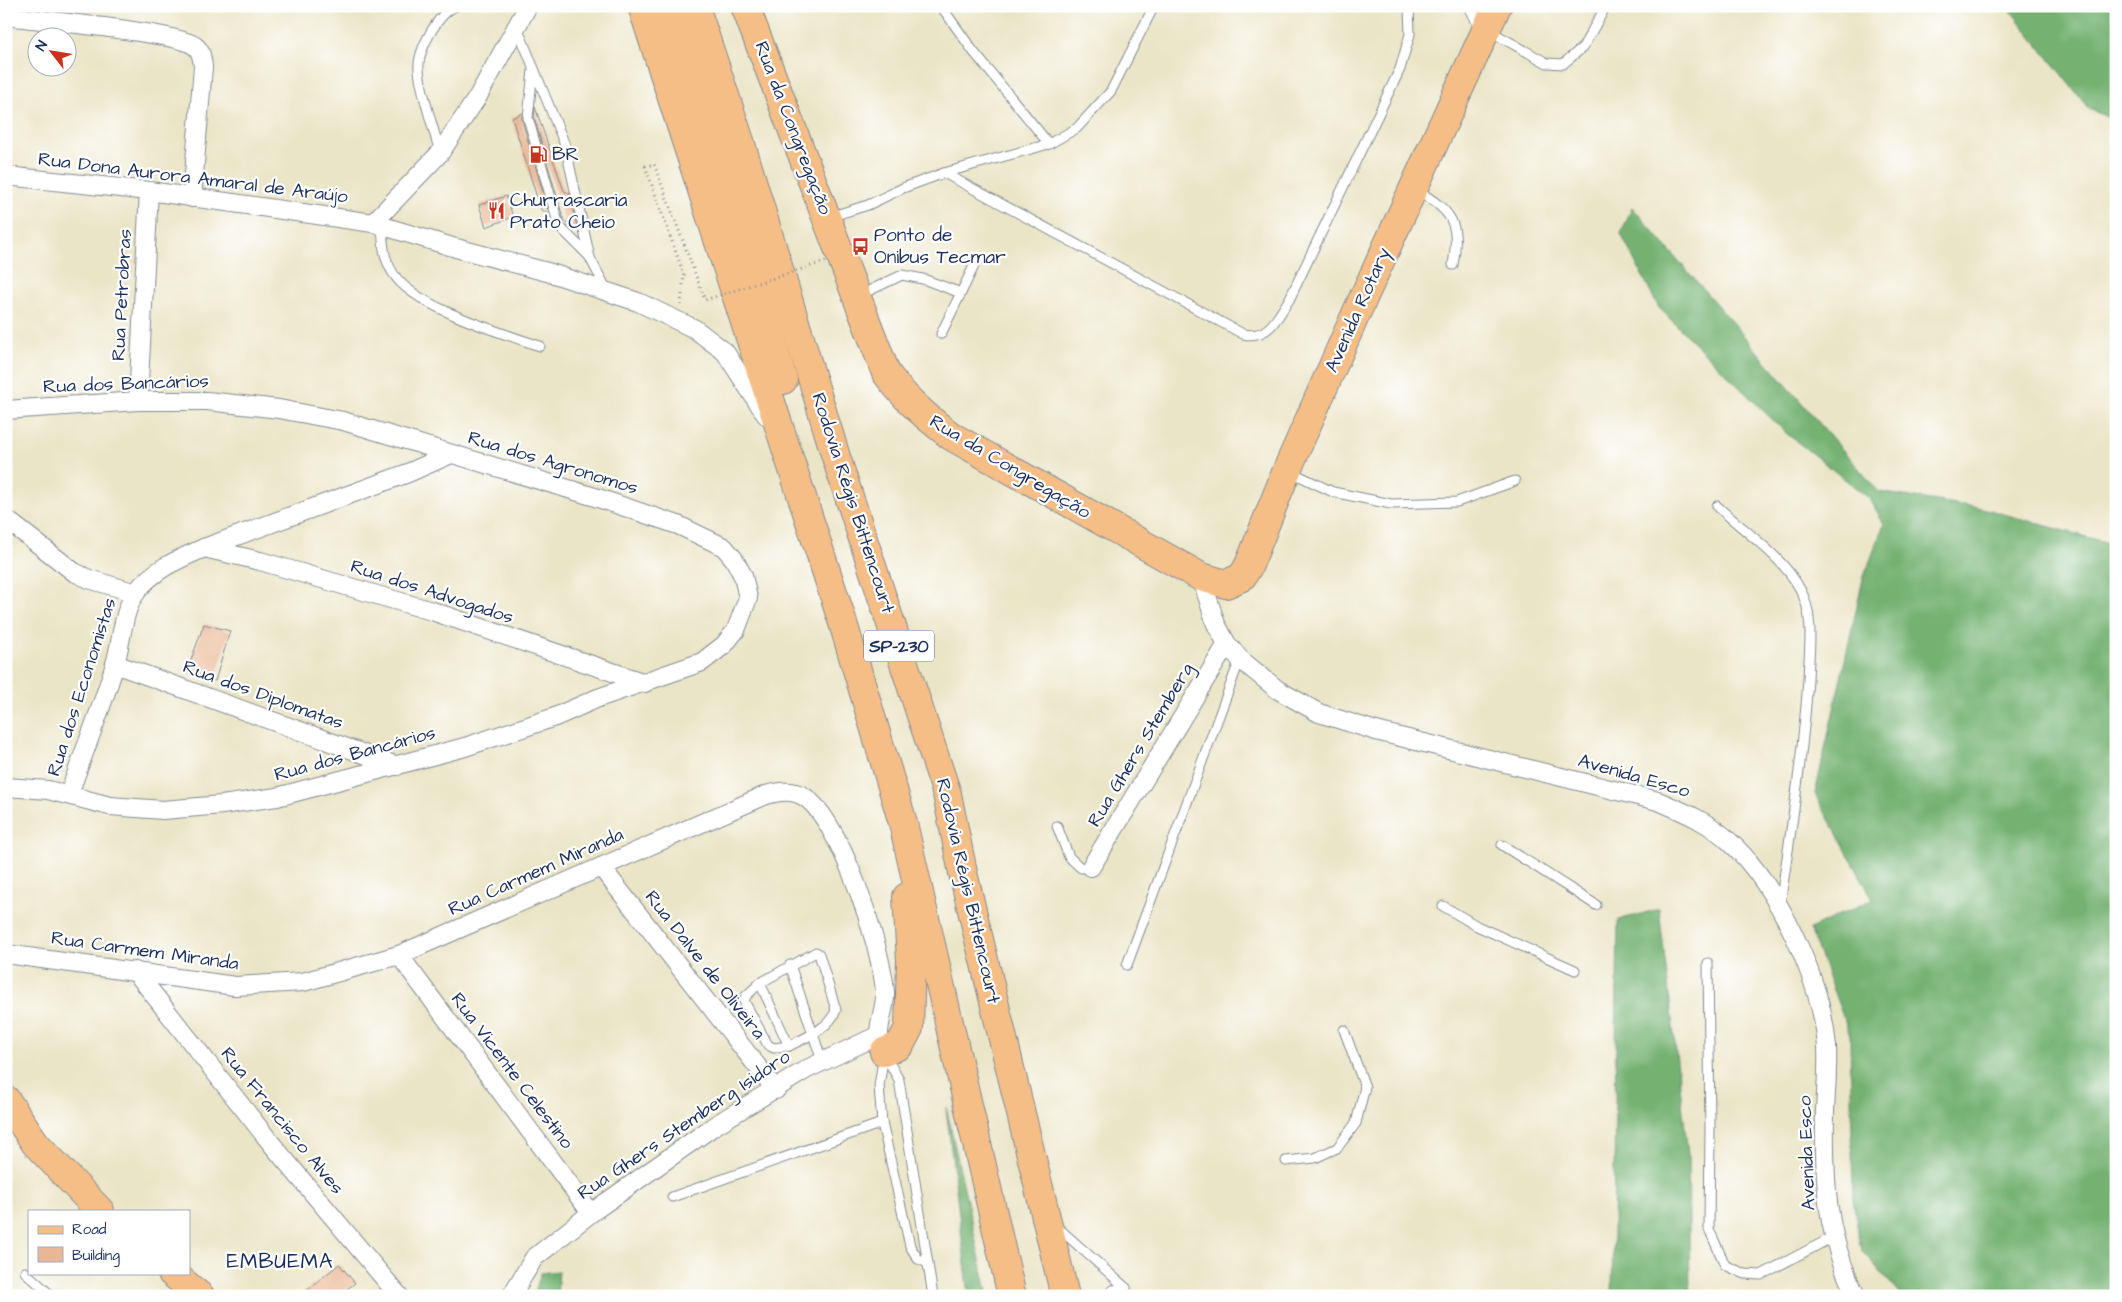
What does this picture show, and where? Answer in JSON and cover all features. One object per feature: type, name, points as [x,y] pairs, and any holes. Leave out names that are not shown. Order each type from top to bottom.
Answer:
[{"type":"main road","points":[[626,6],[680,155],[686,197],[766,415],[794,472]]},
{"type":"main road","name":"SP-230","points":[[642,6],[794,472],[904,823],[1012,1296]]},
{"type":"main road","points":[[668,6],[743,240],[799,436],[842,623]]},
{"type":"main road","name":"Rodovia Régis Bittencourt","points":[[695,6],[740,141],[836,456],[947,794],[963,873],[1048,1218],[1065,1296]]},
{"type":"main road","name":"Rua da Congregação","points":[[745,6],[828,217],[886,373],[902,394],[923,416],[951,436],[1202,577]]},
{"type":"main road","name":"Avenida Rotary","points":[[1202,577],[1226,584],[1242,578],[1287,470],[1413,188],[1485,14]]},
{"type":"main road","points":[[881,1043],[900,1045],[910,1028],[911,960],[904,823]]},
{"type":"main road","points":[[6,1100],[36,1144],[99,1210]]},
{"type":"main road","points":[[173,1274],[200,1296]]},
{"type":"street","points":[[378,224],[440,153],[477,98],[528,6]]},
{"type":"street","points":[[6,16],[167,37],[196,46],[201,53],[203,67],[192,198]]},
{"type":"street","name":"Rua Dona Aurora Amaral de Araújo","points":[[6,176],[149,191],[378,224],[551,273],[608,292],[679,320],[695,329],[725,352],[766,415]]},
{"type":"street","name":"Rua Petrobras","points":[[138,402],[149,191]]},
{"type":"street","name":"Rua dos Bancários","points":[[6,410],[138,402],[207,401],[279,409],[343,422],[451,454]]},
{"type":"street","name":"Rua dos Agronomos","points":[[136,593],[150,577],[173,561],[408,473],[451,454],[678,525],[724,547],[734,559],[743,576],[748,598],[736,630],[724,645],[702,662]]},
{"type":"street","points":[[6,519],[74,572],[89,579],[136,593]]},
{"type":"street","name":"Rua dos Advogados","points":[[204,548],[260,561],[423,608],[645,683]]},
{"type":"street","name":"Avenida Esco","points":[[1202,577],[1216,624],[1227,644],[1240,659],[1278,690],[1319,712],[1376,731],[1658,801],[1693,815],[1729,840],[1749,861],[1780,906],[1806,964],[1820,1009],[1827,1047],[1824,1169],[1832,1237],[1856,1296]]},
{"type":"street","name":"Rua dos Economistas","points":[[69,794],[115,664],[127,614],[136,593]]},
{"type":"street","name":"Rua Ghers Stemberg","points":[[1091,867],[1227,644]]},
{"type":"street","name":"Rua dos Bancários","points":[[6,787],[48,790],[110,806],[154,809],[212,806],[277,797],[465,747],[528,726],[598,698],[702,662]]},
{"type":"street","name":"Rua dos Diplomatas","points":[[115,664],[397,766]]},
{"type":"street","name":"Rua Carmem Miranda","points":[[6,954],[235,986],[303,982],[400,955],[779,791],[801,795],[814,804],[827,822],[850,868],[870,925],[885,993],[881,1043]]},
{"type":"street","name":"Rua Dalve de Oliveira","points":[[601,867],[776,1090]]},
{"type":"street","name":"Rua Vicente Celestino","points":[[400,955],[591,1212]]},
{"type":"street","name":"Rua Francisco Alves","points":[[135,971],[264,1134],[399,1296]]},
{"type":"street","name":"Rua Ghers Stemberg Isidoro","points":[[511,1296],[534,1258],[591,1212],[714,1126],[822,1061],[881,1043]]},
{"type":"lane","points":[[440,153],[418,69],[424,46],[436,24],[456,6]]},
{"type":"lane","points":[[941,6],[973,51],[1049,144]]},
{"type":"lane","points":[[828,217],[868,205],[903,188],[944,173],[1049,144],[1077,128],[1112,91],[1154,6]]},
{"type":"lane","points":[[944,173],[1243,334],[1254,336],[1263,333],[1270,328],[1289,300],[1400,69],[1410,34],[1409,6]]},
{"type":"lane","points":[[1485,14],[1547,63],[1564,64],[1582,47],[1606,6]]},
{"type":"lane","points":[[516,27],[565,145],[590,258],[608,292]]},
{"type":"lane","points":[[533,67],[528,118],[559,226],[590,258]]},
{"type":"lane","points":[[1413,188],[1447,212],[1455,224],[1457,244],[1453,265]]},
{"type":"lane","points":[[378,224],[384,254],[394,275],[412,294],[481,325],[540,346]]},
{"type":"lane","points":[[941,334],[974,266]]},
{"type":"lane","points":[[858,296],[902,275],[923,279],[961,293]]},
{"type":"lane","points":[[1287,470],[1333,492],[1391,504],[1457,502],[1515,480]]},
{"type":"lane","points":[[1717,506],[1786,569],[1801,589],[1807,610],[1810,638],[1805,731],[1780,906]]},
{"type":"lane","points":[[1127,965],[1240,659]]},
{"type":"lane","points":[[1057,826],[1069,857],[1081,868],[1091,867]]},
{"type":"lane","points":[[1502,846],[1596,905]]},
{"type":"lane","points":[[1442,906],[1477,926],[1576,970]]},
{"type":"lane","points":[[816,952],[819,954],[836,1010],[834,1017],[812,1034],[789,1046],[774,1048],[768,1045],[744,1001],[746,996],[760,983],[790,965],[816,952]]},
{"type":"lane","points":[[1708,963],[1709,1229],[1725,1265],[1745,1274],[1761,1275],[1832,1237]]},
{"type":"lane","points":[[790,965],[822,1061]]},
{"type":"lane","points":[[760,983],[789,1046]]},
{"type":"lane","points":[[1286,1161],[1316,1158],[1337,1148],[1356,1123],[1365,1087],[1344,1030]]},
{"type":"lane","points":[[881,1043],[879,1086],[882,1123],[910,1246],[918,1259],[928,1263]]},
{"type":"lane","points":[[881,1043],[899,1080],[933,1296]]},
{"type":"lane","points":[[672,1197],[882,1123]]},
{"type":"lane","points":[[1048,1218],[1126,1288],[1113,1290],[1108,1296]]},
{"type":"lane","points":[[25,1272],[52,1296]]},
{"type":"path","points":[[679,320],[684,275],[646,166],[654,164],[705,300],[827,261]]},
{"type":"green space","points":[[2007,6],[2116,6],[2116,121],[2089,109]]},
{"type":"green space","points":[[1632,207],[1879,492],[1982,508],[2116,545],[2116,1296],[1902,1296],[1861,1250],[1853,1199],[1850,1035],[1810,929],[1873,899],[1815,794],[1863,579],[1884,524],[1870,499],[1786,433],[1659,308],[1621,234]]},
{"type":"green space","points":[[1659,909],[1688,1154],[1690,1296],[1612,1296],[1618,920]]},
{"type":"green space","points":[[946,1107],[988,1296],[969,1296]]},
{"type":"green space","points":[[559,1271],[557,1296],[534,1296],[541,1273]]},
{"type":"building","points":[[535,107],[564,191],[569,193],[577,227],[564,221],[534,117]]},
{"type":"building","points":[[522,113],[522,120],[549,213],[541,210],[512,118]]},
{"type":"building","name":"Churrascaria Prato Cheio","points":[[506,196],[513,217],[486,227],[479,205]]},
{"type":"building","points":[[204,624],[230,631],[215,681],[187,671]]},
{"type":"building","points":[[339,1264],[355,1283],[338,1296],[300,1296]]},
{"type":"place","name":"BR","points":[[538,154]]},
{"type":"place","name":"Churrascaria Prato Cheio","points":[[496,211]]},
{"type":"place","name":"Ponto de Onibus Tecmar","points":[[860,246]]},
{"type":"district","name":"EMBUEMA","points":[[280,1261]]}]
